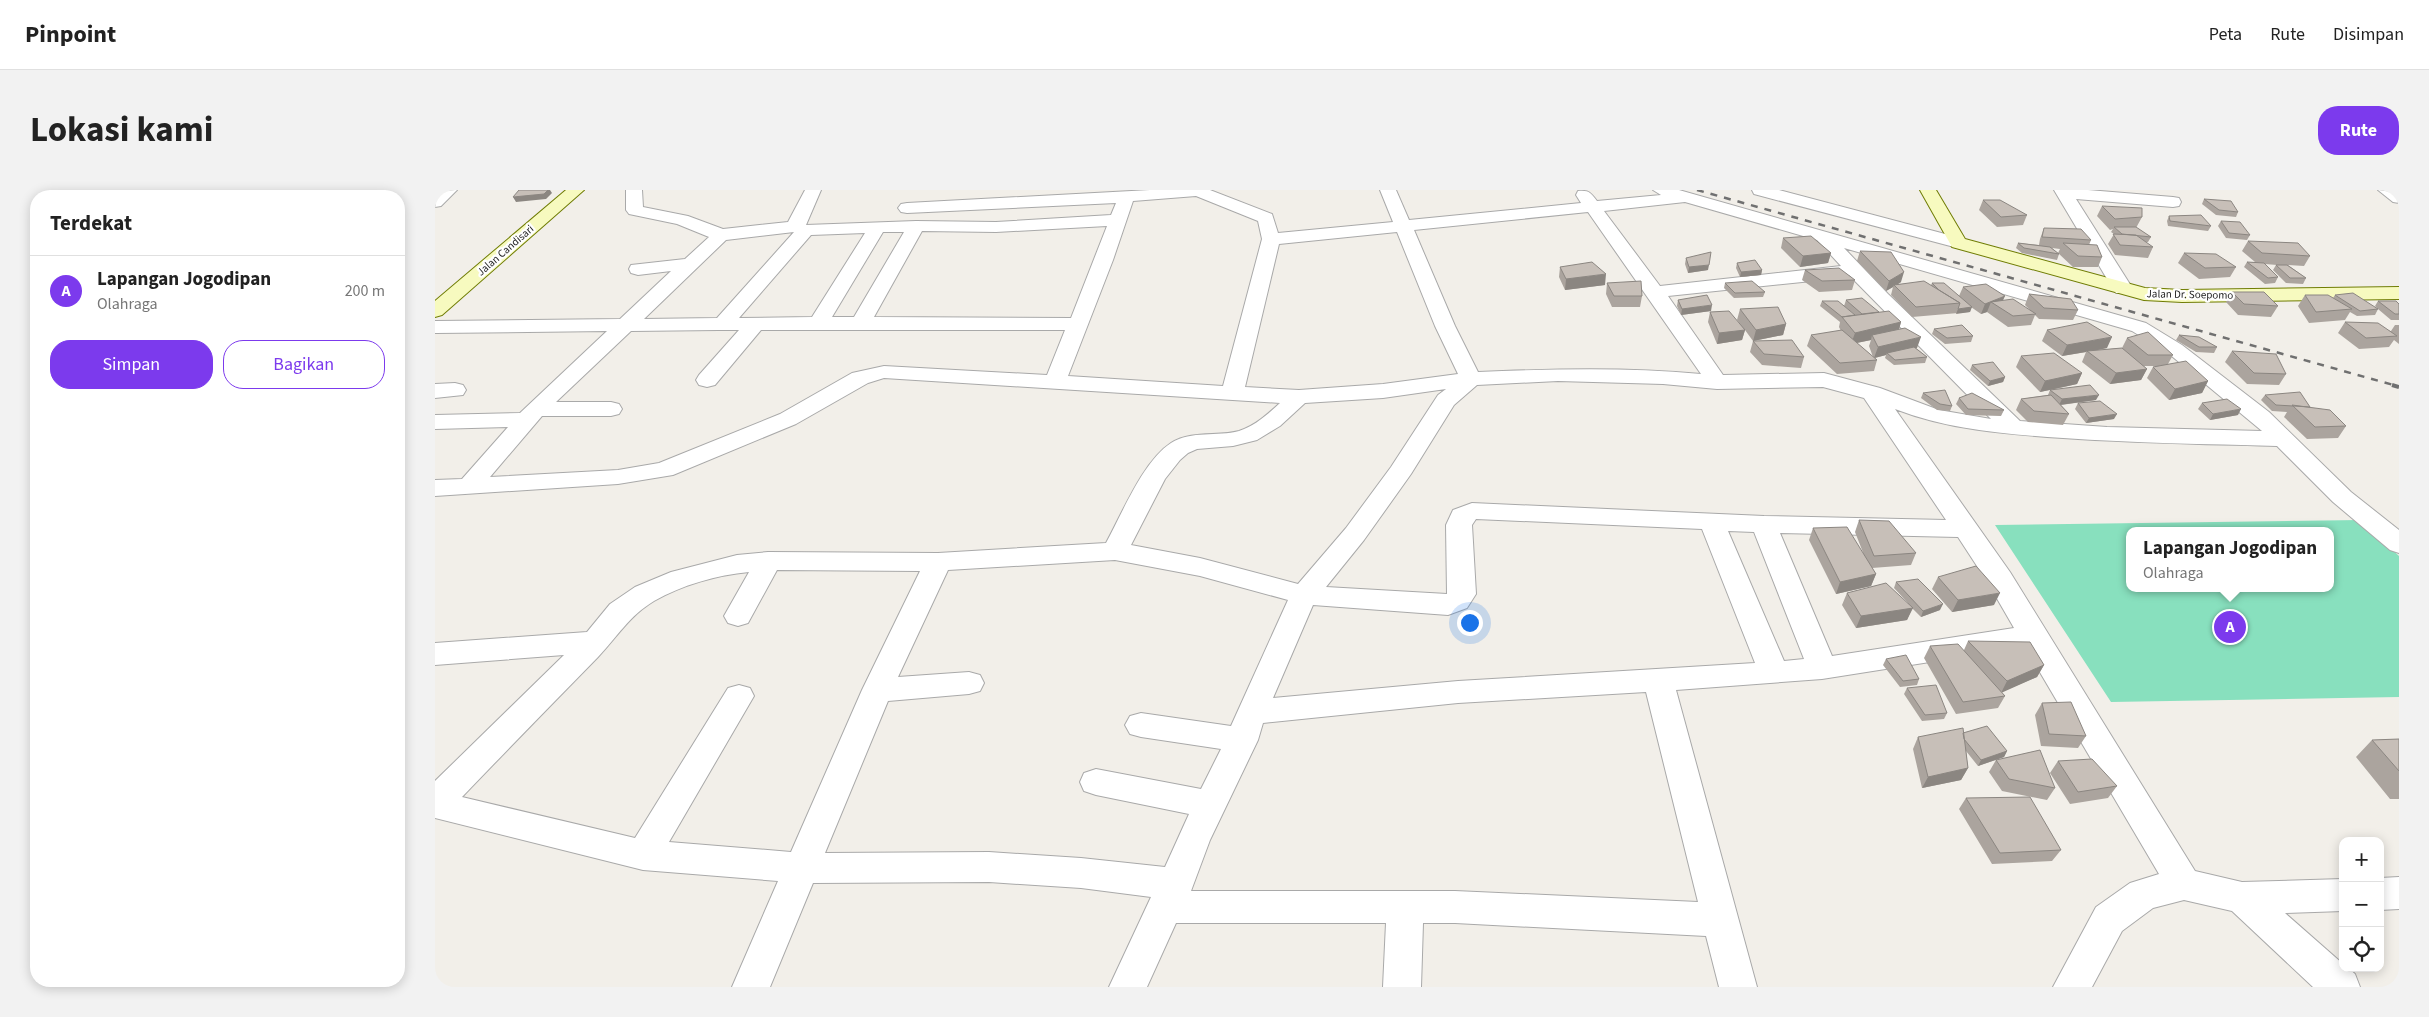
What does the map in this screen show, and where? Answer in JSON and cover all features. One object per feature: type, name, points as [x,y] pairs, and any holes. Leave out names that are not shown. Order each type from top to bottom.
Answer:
[{"type":"street","points":[[435,202],[449,190]]},
{"type":"street","name":"Jalan Candisari","points":[[435,311],[576,190]]},
{"type":"street","points":[[634,190],[635,210],[682,220],[721,235],[801,228],[996,227],[1119,220]]},
{"type":"street","points":[[722,325],[801,228],[813,190]]},
{"type":"street","points":[[1388,190],[1445,326],[1471,379]]},
{"type":"street","points":[[1580,190],[1717,382]]},
{"type":"street","points":[[1661,190],[2139,326],[2175,349],[2261,417],[2347,502],[2399,544]]},
{"type":"street","points":[[1760,190],[1966,245]]},
{"type":"street","points":[[1831,190],[1840,212]]},
{"type":"street","points":[[1928,190],[1966,245]]},
{"type":"street","points":[[907,208],[1005,197],[1126,197],[1198,191],[1241,210],[1266,218],[1271,239],[1232,394]]},
{"type":"street","points":[[2063,191],[2173,202]]},
{"type":"street","points":[[2063,191],[2123,289]]},
{"type":"street","points":[[1055,381],[1119,220],[1126,197]]},
{"type":"street","points":[[1271,239],[1688,198]]},
{"type":"street","points":[[860,324],[893,270],[916,226]]},
{"type":"street","points":[[817,323],[878,227]]},
{"type":"street","points":[[469,486],[531,415],[721,235]]},
{"type":"street","points":[[1823,236],[1855,271],[2015,428]]},
{"type":"street","points":[[1953,274],[1966,245]]},
{"type":"street","name":"Jalan Dr. Soepomo","points":[[1966,245],[2144,294],[2182,296],[2399,293]]},
{"type":"street","points":[[638,269],[690,264]]},
{"type":"street","points":[[1654,292],[1855,271]]},
{"type":"street","points":[[435,327],[915,322],[1078,324]]},
{"type":"street","points":[[707,380],[755,324]]},
{"type":"street","points":[[435,488],[618,477],[664,470],[788,419],[860,378],[884,372],[1299,397],[1383,391],[1471,379],[1558,375],[1663,377],[1717,382],[1824,380],[1872,394],[1933,416],[1961,422],[2015,428],[2107,434],[2284,439]]},
{"type":"street","points":[[1128,987],[1304,596],[1355,534],[1402,470],[1424,432],[1446,400],[1471,379]]},
{"type":"street","points":[[1872,394],[2000,578],[2033,636],[2184,884]]},
{"type":"street","points":[[1115,551],[1161,467],[1171,454],[1181,447],[1193,444],[1240,438],[1253,434],[1265,428],[1299,397]]},
{"type":"street","points":[[435,422],[611,409]]},
{"type":"street","points":[[435,803],[595,642],[620,611],[645,594],[706,571],[768,561],[937,562],[1115,551],[1200,567],[1304,596],[1447,604],[1457,601],[1462,594],[1459,525],[1462,516],[1472,512],[1764,524],[1966,529]]},
{"type":"street","points":[[1712,522],[1774,672]]},
{"type":"street","points":[[1764,524],[1822,668]]},
{"type":"street","points":[[738,616],[768,561]]},
{"type":"street","points":[[751,987],[877,690],[937,562]]},
{"type":"street","points":[[1141,725],[1246,726],[1458,692],[1822,668],[2033,636]]},
{"type":"street","points":[[435,654],[595,642]]},
{"type":"street","points":[[1657,679],[1738,987]]},
{"type":"street","points":[[877,690],[969,683]]},
{"type":"street","points":[[643,855],[739,696]]},
{"type":"street","points":[[1096,782],[1211,805]]},
{"type":"street","points":[[435,803],[643,855],[801,868],[989,867],[1081,873],[1170,895],[1719,920]]},
{"type":"street","points":[[2073,987],[2109,919],[2143,894],[2184,884],[2242,898],[2339,895]]},
{"type":"street","points":[[2384,894],[2399,893]]},
{"type":"street","points":[[2242,898],[2341,987]]},
{"type":"street","points":[[1402,987],[1405,907]]},
{"type":"green space","points":[[2360,520],[2399,556],[2399,697],[2111,702],[1995,525]]},
{"type":"building","points":[[519,190],[548,190],[544,194],[513,197]]},
{"type":"building","points":[[2204,199],[2231,201],[2238,212],[2219,210]]},
{"type":"building","points":[[1983,200],[2000,200],[2027,215],[2001,217]]},
{"type":"building","points":[[2102,206],[2142,208],[2142,217],[2115,219]]},
{"type":"building","points":[[2201,215],[2211,226],[2170,221],[2169,216]]},
{"type":"building","points":[[2221,221],[2240,222],[2250,235],[2229,233]]},
{"type":"building","points":[[2114,227],[2136,227],[2151,237],[2122,234]]},
{"type":"building","points":[[2044,228],[2081,229],[2091,240],[2042,237]]},
{"type":"building","points":[[2113,234],[2136,235],[2153,247],[2120,245]]},
{"type":"building","points":[[1811,236],[1831,253],[1803,256],[1783,238]]},
{"type":"building","points":[[2248,241],[2298,243],[2310,256],[2262,253]]},
{"type":"building","points":[[2018,243],[2050,247],[2059,254],[2024,248]]},
{"type":"building","points":[[2063,243],[2097,245],[2102,257],[2078,256]]},
{"type":"building","points":[[1860,251],[1891,252],[1904,272],[1889,281]]},
{"type":"building","points":[[1711,252],[1709,265],[1689,267],[1686,258]]},
{"type":"building","points":[[2184,253],[2216,254],[2236,267],[2205,268]]},
{"type":"building","points":[[1755,260],[1762,270],[1741,272],[1737,263]]},
{"type":"building","points":[[1592,262],[1606,274],[1566,279],[1560,267]]},
{"type":"building","points":[[2247,262],[2264,263],[2278,277],[2268,278]]},
{"type":"building","points":[[2276,265],[2287,265],[2306,278],[2290,278]]},
{"type":"building","points":[[1839,268],[1855,280],[1822,281],[1805,270]]},
{"type":"building","points":[[1641,281],[1642,296],[1614,296],[1607,283]]},
{"type":"building","points":[[1752,281],[1765,292],[1735,293],[1725,283]]},
{"type":"building","points":[[1924,281],[1960,303],[1916,307],[1894,285]]},
{"type":"building","points":[[1932,283],[1944,283],[1972,307],[1958,309],[1960,303],[1939,290]]},
{"type":"building","points":[[1986,284],[2005,296],[1985,304],[1963,287]]},
{"type":"building","points":[[2232,292],[2264,292],[2278,306],[2244,304]]},
{"type":"building","points":[[2353,293],[2378,309],[2360,311],[2335,295]]},
{"type":"building","points":[[2029,294],[2071,299],[2078,310],[2044,308]]},
{"type":"building","points":[[1707,295],[1712,305],[1682,309],[1678,300]]},
{"type":"building","points":[[2305,295],[2328,295],[2352,309],[2316,312]]},
{"type":"building","points":[[1862,298],[1879,312],[1862,314],[1846,300]]},
{"type":"building","points":[[2013,299],[2036,314],[2013,316],[1991,302]]},
{"type":"building","points":[[1822,301],[1838,301],[1855,315],[1842,317]]},
{"type":"building","points":[[2378,301],[2396,301],[2399,304],[2399,314],[2395,314]]},
{"type":"building","points":[[1778,307],[1786,324],[1756,330],[1740,309]]},
{"type":"building","points":[[1729,311],[1745,330],[1719,333],[1710,312]]},
{"type":"building","points":[[1889,311],[1901,322],[1855,333],[1842,317]]},
{"type":"building","points":[[2087,322],[2112,337],[2067,345],[2047,330]]},
{"type":"building","points":[[2345,322],[2378,323],[2397,336],[2366,338]]},
{"type":"building","points":[[1962,325],[1973,336],[1947,338],[1934,329]]},
{"type":"building","points":[[1905,328],[1921,337],[1878,347],[1872,335]]},
{"type":"building","points":[[1842,330],[1877,360],[1840,363],[1811,335]]},
{"type":"building","points":[[2148,332],[2173,355],[2148,355],[2127,338]]},
{"type":"building","points":[[2179,335],[2199,337],[2217,347],[2199,347]]},
{"type":"building","points":[[1792,340],[1804,357],[1764,354],[1753,341]]},
{"type":"building","points":[[1914,347],[1927,357],[1895,360],[1887,353]]},
{"type":"building","points":[[2122,348],[2147,369],[2116,373],[2087,351]]},
{"type":"building","points":[[2232,351],[2276,354],[2286,374],[2254,373]]},
{"type":"building","points":[[2054,353],[2082,373],[2045,381],[2021,356]]},
{"type":"building","points":[[2186,361],[2208,381],[2175,389],[2153,367]]},
{"type":"building","points":[[1993,362],[2005,377],[1990,381],[1972,365]]},
{"type":"building","points":[[2090,385],[2099,395],[2062,399],[2050,390]]},
{"type":"building","points":[[1945,390],[1952,406],[1940,404],[1923,393]]},
{"type":"building","points":[[2300,392],[2310,407],[2276,405],[2265,395]]},
{"type":"building","points":[[1972,393],[2004,410],[1968,409],[1959,398]]},
{"type":"building","points":[[2051,395],[2069,414],[2034,411],[2021,399]]},
{"type":"building","points":[[2227,399],[2241,409],[2213,414],[2202,403]]},
{"type":"building","points":[[2100,401],[2117,414],[2089,418],[2078,403]]},
{"type":"building","points":[[2292,405],[2330,410],[2346,426],[2315,427]]},
{"type":"building","points":[[1859,520],[1889,521],[1916,553],[1874,556]]},
{"type":"building","points":[[1847,527],[1876,574],[1840,582],[1813,528]]},
{"type":"building","points":[[1976,566],[2000,593],[1958,600],[1938,577]]},
{"type":"building","points":[[1918,579],[1943,604],[1923,611],[1896,582]]},
{"type":"building","points":[[1886,583],[1913,608],[1861,616],[1847,593]]},
{"type":"building","points":[[1968,641],[2030,642],[2044,665],[2007,681]]},
{"type":"building","points":[[1958,644],[2005,696],[1963,702],[1930,646]]},
{"type":"building","points":[[1906,655],[1919,679],[1903,681],[1886,659]]},
{"type":"building","points":[[1936,685],[1947,713],[1925,715],[1907,688]]},
{"type":"building","points":[[2071,702],[2086,736],[2049,734],[2042,703]]},
{"type":"building","points":[[1987,726],[2007,751],[1981,760],[1964,739],[1963,733]]},
{"type":"building","points":[[1963,728],[1968,768],[1928,777],[1918,737]]},
{"type":"building","points":[[2399,739],[2399,771],[2372,740]]},
{"type":"building","points":[[2040,750],[2055,788],[2009,779],[1996,760]]},
{"type":"building","points":[[2092,759],[2117,786],[2078,792],[2058,761]]},
{"type":"building","points":[[2030,797],[2061,850],[2000,853],[1966,798]]},
{"type":"railway","points":[[1697,190],[2397,386]]},
{"type":"railway","points":[[2392,385],[2399,387]]},
{"type":"place","name":"Lapangan Jogodipan","points":[[2230,627]]}]
